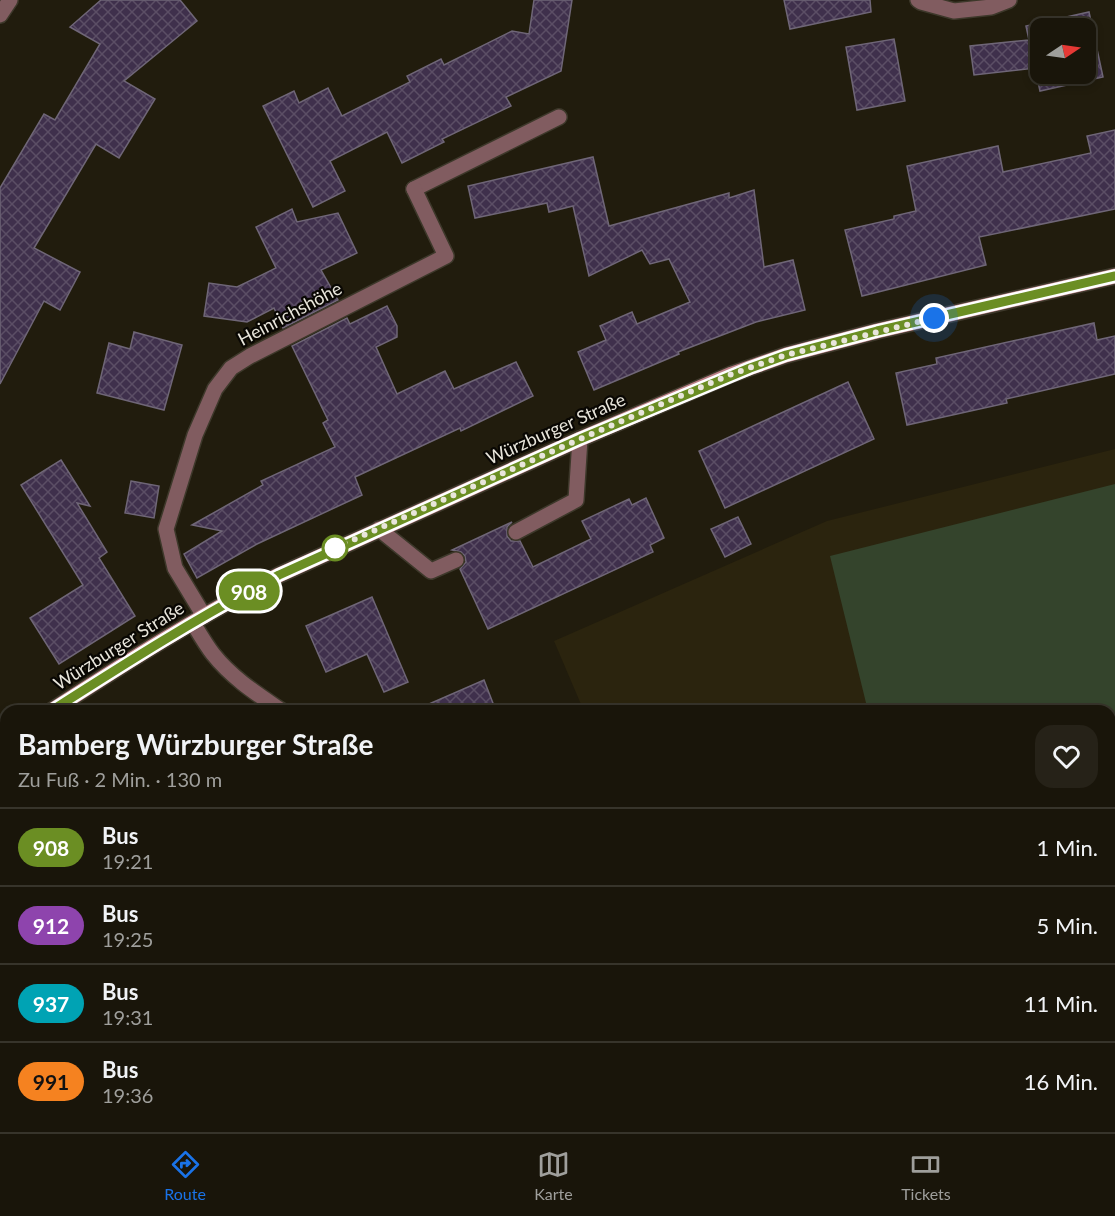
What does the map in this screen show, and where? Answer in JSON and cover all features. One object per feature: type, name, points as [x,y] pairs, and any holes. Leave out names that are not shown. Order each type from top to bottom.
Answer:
[{"type":"street","points":[[0,15],[10,0]]},
{"type":"street","points":[[918,0],[954,11],[991,7],[1009,0]]},
{"type":"street","name":"Heinrichshöhe","points":[[198,620],[175,568],[165,529],[195,435],[215,388],[231,368],[250,356],[446,256],[414,189],[559,117]]},
{"type":"street","name":"Würzburger Straße","points":[[60,705],[131,659],[279,575],[580,439],[732,374],[786,355],[877,331],[1115,276]]},
{"type":"street","points":[[516,532],[576,500],[580,439]]},
{"type":"street","points":[[380,529],[431,571],[456,560]]},
{"type":"street","points":[[198,620],[212,653],[227,670],[273,705]]},
{"type":"shaded area","points":[[1115,449],[1115,705],[581,705],[554,641],[827,521]]},
{"type":"green space","points":[[1115,484],[1115,705],[867,705],[830,556]]},
{"type":"building","points":[[101,0],[180,0],[197,21],[124,81],[155,99],[119,158],[96,144],[34,248],[80,272],[60,310],[44,301],[0,384],[0,188],[44,114],[55,120],[100,44],[70,27]]},
{"type":"building","points":[[534,0],[572,0],[561,71],[506,97],[511,106],[442,139],[444,142],[402,163],[387,132],[330,161],[345,191],[313,207],[263,106],[294,91],[299,103],[328,88],[342,116],[410,82],[407,76],[441,59],[444,65],[512,31],[529,34]]},
{"type":"building","points":[[784,0],[870,0],[871,12],[790,29]]},
{"type":"building","points":[[1089,12],[1090,18],[1062,18]]},
{"type":"building","points":[[1030,25],[1030,69],[974,75],[970,46],[1029,40],[1026,26]]},
{"type":"building","points":[[894,39],[905,101],[857,110],[846,47]]},
{"type":"building","points":[[1096,44],[1103,77],[1096,79]]},
{"type":"building","points":[[1038,84],[1072,84],[1040,91]]},
{"type":"building","points":[[1115,130],[1115,209],[979,237],[986,265],[862,296],[845,230],[894,219],[894,216],[916,211],[907,166],[998,146],[1003,172],[1091,153],[1087,136]]},
{"type":"building","points":[[593,157],[609,226],[729,193],[729,198],[754,190],[764,267],[793,260],[805,310],[756,322],[678,352],[679,354],[594,390],[578,352],[606,340],[600,326],[632,312],[637,324],[690,302],[669,259],[650,264],[642,250],[589,276],[573,206],[549,212],[547,203],[475,218],[468,186]]},
{"type":"building","points":[[292,209],[297,222],[338,213],[357,253],[321,270],[338,300],[283,328],[274,308],[247,322],[204,316],[209,283],[237,287],[276,268],[256,227]]},
{"type":"building","points":[[387,306],[397,326],[397,337],[376,347],[397,394],[445,371],[454,389],[516,362],[533,396],[461,431],[460,428],[355,477],[362,495],[257,544],[197,578],[184,554],[222,531],[192,525],[263,485],[261,481],[335,447],[323,423],[328,420],[292,346],[347,318],[350,324]]},
{"type":"building","points":[[1094,323],[1097,340],[1115,336],[1115,374],[1006,399],[1007,403],[907,425],[896,373],[937,364],[936,358]]},
{"type":"building","points":[[134,332],[182,345],[164,410],[97,393],[109,343],[130,349]]},
{"type":"building","points":[[848,382],[874,439],[725,508],[699,451]]},
{"type":"building","points":[[61,460],[90,506],[77,503],[107,552],[99,558],[135,616],[59,664],[30,618],[83,585],[21,485]]},
{"type":"building","points":[[131,481],[159,486],[154,518],[125,513]]},
{"type":"building","points":[[646,498],[664,538],[650,545],[653,552],[488,629],[460,569],[466,562],[465,556],[461,552],[452,550],[512,522],[507,527],[507,536],[511,541],[520,541],[533,567],[591,539],[582,521],[629,499],[632,505]]},
{"type":"building","points":[[738,517],[751,544],[725,557],[711,529]]},
{"type":"building","points":[[372,597],[408,682],[384,692],[367,654],[326,672],[306,626]]},
{"type":"building","points":[[484,680],[494,705],[427,705]]},
{"type":"bus line","name":"908","points":[[60,705],[131,659],[239,595],[279,575],[580,439],[732,374],[786,355],[877,331],[1115,276]]},
{"type":"route","points":[[335,548],[732,374],[786,355],[934,318]]}]
